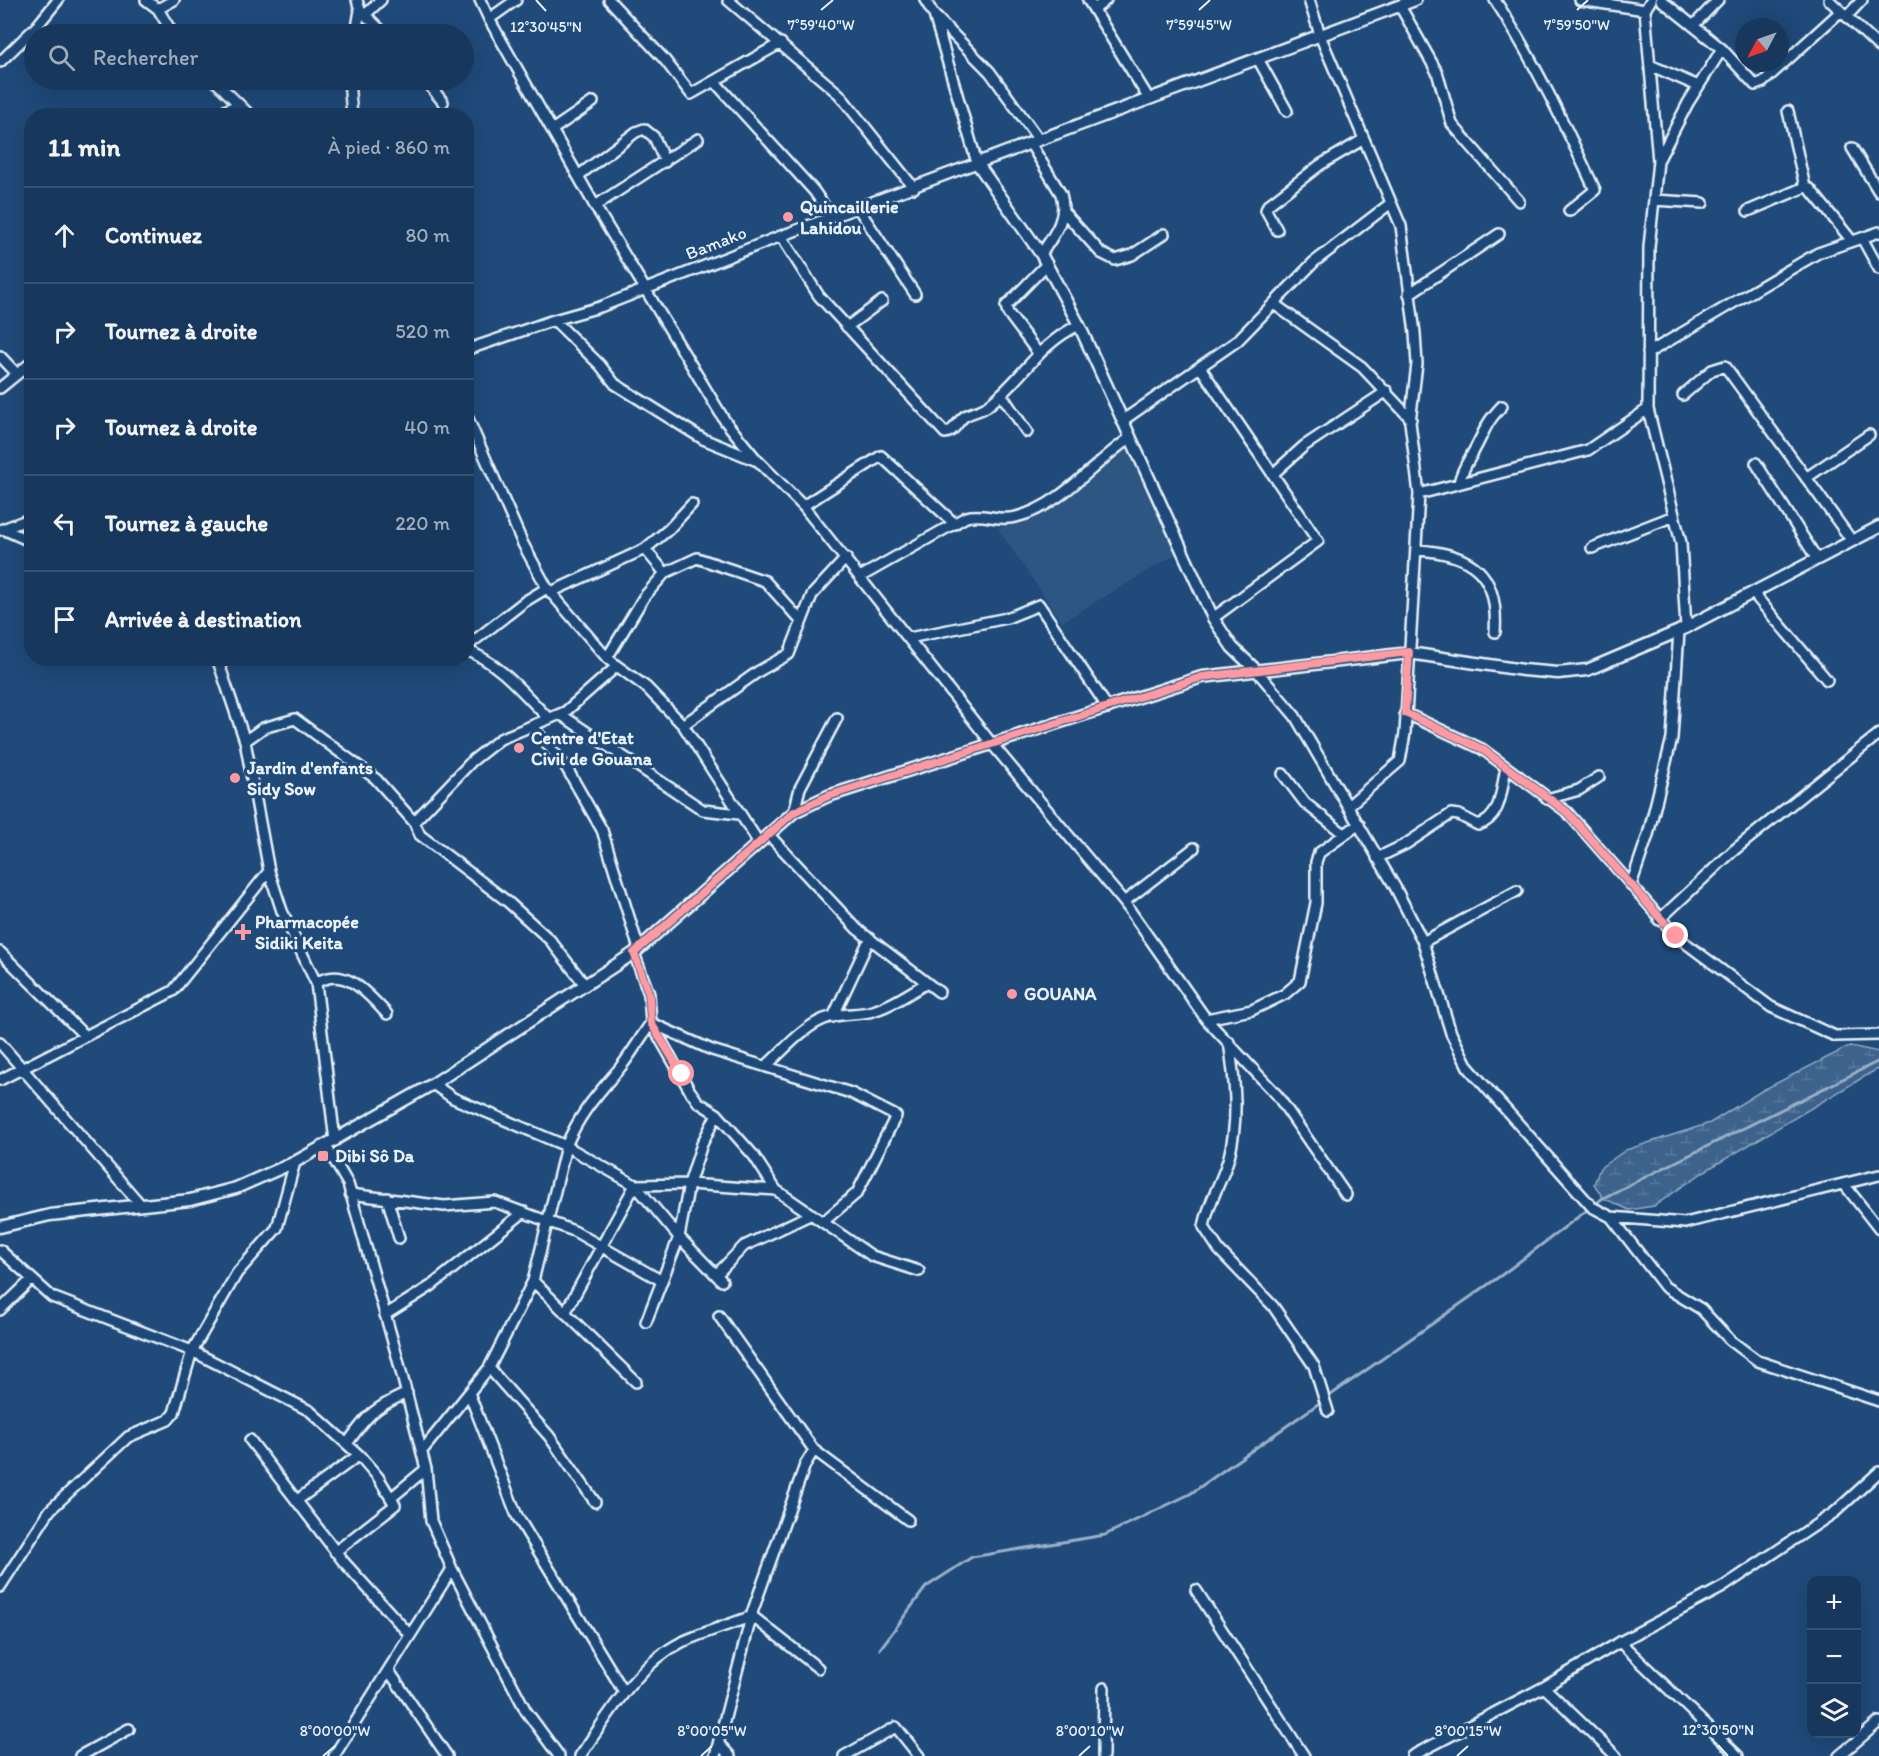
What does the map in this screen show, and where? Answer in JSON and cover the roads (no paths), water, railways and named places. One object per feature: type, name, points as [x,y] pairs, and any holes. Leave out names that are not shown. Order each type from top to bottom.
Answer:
[{"type":"street","points":[[39,24],[58,0]]},
{"type":"street","points":[[146,0],[158,9],[167,24]]},
{"type":"street","points":[[158,9],[174,0]]},
{"type":"street","points":[[357,0],[363,13],[374,24]]},
{"type":"street","points":[[359,24],[363,13],[381,0]]},
{"type":"street","points":[[480,0],[595,206],[724,421],[803,506],[992,744],[1124,902],[1206,1019],[1277,1095],[1346,1194]]},
{"type":"street","points":[[489,19],[516,0]]},
{"type":"street","points":[[609,0],[664,59],[688,92],[696,92],[781,43]]},
{"type":"street","points":[[728,0],[839,94],[914,188]]},
{"type":"street","points":[[925,0],[934,15],[990,72],[1035,142],[1061,194],[1063,211],[1059,227],[1041,254]]},
{"type":"street","points":[[1088,0],[1149,99]]},
{"type":"street","points":[[1095,9],[1106,0]]},
{"type":"street","points":[[1309,0],[1320,35],[1401,226],[1417,364],[1411,418],[1419,494],[1405,733],[1400,761],[1348,806]]},
{"type":"street","points":[[977,164],[1415,0]]},
{"type":"street","points":[[1496,0],[1520,38],[1553,101],[1595,190],[1569,211]]},
{"type":"street","points":[[1580,0],[1645,10]]},
{"type":"street","points":[[1631,885],[1648,835],[1672,738],[1683,629],[1684,570],[1674,516],[1648,409],[1648,247],[1658,161],[1652,66],[1645,10],[1651,0]]},
{"type":"street","points":[[1661,0],[1722,49],[1755,85],[1759,85],[1862,0]]},
{"type":"street","points":[[1693,26],[1718,0]]},
{"type":"street","points":[[1829,0],[1879,47]]},
{"type":"street","points":[[1400,6],[1437,72],[1452,124],[1519,201]]},
{"type":"street","points":[[934,15],[977,164],[1041,254],[1079,325],[1213,618],[1232,647],[1256,670],[1295,716],[1359,824],[1423,942],[1451,1033],[1468,1066],[1592,1207],[1611,1217],[1685,1223],[1879,1175]]},
{"type":"street","points":[[0,62],[24,39]]},
{"type":"street","points":[[1658,161],[1698,86],[1722,49]]},
{"type":"street","points":[[1258,58],[1287,111]]},
{"type":"street","points":[[1652,66],[1698,86]]},
{"type":"street","points":[[714,81],[814,191],[832,217]]},
{"type":"street","points":[[224,90],[243,108]]},
{"type":"street","points":[[350,90],[351,108]]},
{"type":"street","points":[[433,90],[443,102]]},
{"type":"street","points":[[552,130],[593,102]]},
{"type":"street","points":[[231,108],[239,104]]},
{"type":"street","points":[[1788,111],[1805,187]]},
{"type":"street","points":[[578,176],[636,132],[644,129],[654,137],[665,162]]},
{"type":"street","points":[[1277,230],[1268,215],[1268,205],[1320,165],[1364,139]]},
{"type":"street","points":[[595,206],[698,140]]},
{"type":"street","points":[[1852,148],[1879,192]]},
{"type":"street","name":"Bamako","points":[[474,348],[554,320],[600,307],[781,236],[977,164]]},
{"type":"street","points":[[1748,211],[1805,187],[1810,189],[1857,240],[1879,269]]},
{"type":"street","points":[[1654,200],[1703,203]]},
{"type":"street","points":[[1122,422],[1236,341],[1314,262],[1391,203]]},
{"type":"street","points":[[858,208],[915,294]]},
{"type":"street","points":[[1063,211],[1101,253],[1115,260],[1132,255],[1164,234]]},
{"type":"street","points":[[1648,353],[1818,253],[1879,232]]},
{"type":"street","points":[[1409,294],[1499,234]]},
{"type":"street","points":[[781,236],[819,296],[945,433],[952,431],[965,416],[978,412],[1000,394],[1038,352],[1061,334],[1079,325]]},
{"type":"street","points":[[1038,352],[1008,313],[1006,306],[1047,264]]},
{"type":"street","points":[[847,327],[882,301]]},
{"type":"street","points":[[1274,304],[1362,368],[1411,418]]},
{"type":"street","points":[[554,320],[600,365],[615,384],[703,439],[758,460]]},
{"type":"street","points":[[0,356],[17,374]]},
{"type":"street","points":[[1683,395],[1712,370],[1725,366],[1852,541]]},
{"type":"street","points":[[1200,367],[1318,541],[1213,618]]},
{"type":"street","points":[[0,388],[24,368]]},
{"type":"street","points":[[1273,474],[1304,446],[1387,391]]},
{"type":"street","points":[[1000,394],[1027,432]]},
{"type":"street","points":[[1459,483],[1462,469],[1478,444],[1485,424],[1502,406]]},
{"type":"street","points":[[1419,494],[1588,450],[1648,409]]},
{"type":"street","points":[[474,432],[523,544],[549,590],[607,658],[646,687],[682,725],[759,843]]},
{"type":"street","points":[[1806,478],[1869,435]]},
{"type":"street","points":[[860,577],[977,514],[1005,520],[1024,515],[1066,490],[1102,457],[1130,438]]},
{"type":"street","points":[[803,506],[881,456],[955,524]]},
{"type":"street","points":[[1756,463],[1816,560]]},
{"type":"street","points":[[474,643],[524,602],[645,549],[669,530],[692,504]]},
{"type":"street","points":[[1592,548],[1674,516]]},
{"type":"street","points":[[3,530],[24,521]]},
{"type":"street","points":[[0,1227],[50,1215],[190,1200],[236,1188],[296,1162],[433,1084],[636,951],[794,812],[828,796],[1202,677],[1409,652],[1523,670],[1575,672],[1587,670],[1683,629],[1879,527]]},
{"type":"street","points":[[3,530],[24,539]]},
{"type":"street","points":[[645,549],[665,573]]},
{"type":"street","points":[[1416,550],[1443,551],[1459,556],[1483,574],[1490,582],[1496,613],[1495,632]]},
{"type":"street","points":[[607,658],[644,597],[665,573],[697,558],[765,581],[801,621]]},
{"type":"street","points":[[682,725],[759,671],[789,654],[812,595],[846,558]]},
{"type":"street","points":[[1753,593],[1827,680]]},
{"type":"street","points":[[909,638],[1007,618],[1039,605],[1108,708]]},
{"type":"street","points":[[474,653],[502,671],[549,719]]},
{"type":"street","points":[[220,666],[245,741],[269,871],[282,911],[316,983],[330,1143],[350,1194],[407,1393],[426,1469],[431,1521],[452,1569],[526,1711],[559,1756]]},
{"type":"street","points":[[414,822],[472,761],[500,739],[560,714],[617,666]]},
{"type":"street","points":[[1405,713],[1482,749],[1567,812],[1659,920],[1676,936],[1771,1007],[1835,1036],[1879,1035]]},
{"type":"street","points":[[560,714],[703,810],[739,814]]},
{"type":"street","points":[[794,812],[800,788],[837,718]]},
{"type":"street","points":[[245,741],[263,728],[295,719],[376,779],[414,822],[420,835],[508,902],[550,940],[585,985]]},
{"type":"street","points":[[532,726],[566,767],[602,830],[649,994],[651,1023],[690,1091],[698,1102],[717,1114],[754,1156],[776,1190],[872,1256],[919,1271]]},
{"type":"street","points":[[1659,920],[1733,851],[1879,734]]},
{"type":"street","points":[[1377,858],[1406,844],[1450,814],[1478,825],[1484,823],[1497,810],[1506,768]]},
{"type":"street","points":[[1283,774],[1305,803],[1344,834]]},
{"type":"street","points":[[1547,799],[1579,790],[1599,777]]},
{"type":"street","points":[[1206,1019],[1252,1010],[1284,994],[1300,981],[1316,903],[1316,862],[1319,853],[1359,824]]},
{"type":"street","points":[[769,834],[811,883],[870,938],[939,992]]},
{"type":"street","points":[[1124,902],[1194,848]]},
{"type":"street","points":[[0,1080],[173,991],[269,871]]},
{"type":"street","points":[[1423,942],[1517,891]]},
{"type":"street","points":[[833,1017],[870,938]]},
{"type":"street","points":[[0,952],[85,1036]]},
{"type":"street","points":[[316,983],[327,976],[337,976],[350,981],[387,1014]]},
{"type":"street","points":[[766,1065],[804,1031],[823,1020],[869,1012],[890,1004],[927,983]]},
{"type":"street","points":[[651,1023],[712,1050],[851,1093],[896,1116],[857,1193],[823,1222]]},
{"type":"street","points":[[422,1451],[489,1368],[533,1281],[566,1146],[588,1103],[621,1067],[651,1023]]},
{"type":"street","points":[[1229,1042],[1236,1088],[1236,1117],[1228,1158],[1207,1207],[1204,1227],[1219,1250],[1273,1306],[1314,1366],[1328,1411]]},
{"type":"street","points":[[0,1043],[141,1205]]},
{"type":"street","points":[[433,1084],[453,1098],[566,1146],[635,1185],[679,1237],[719,1278],[744,1246],[812,1214]]},
{"type":"street","points":[[646,1322],[679,1237],[689,1184],[702,1144],[717,1114]]},
{"type":"street","points":[[0,1587],[50,1510],[128,1437],[168,1420],[174,1413],[192,1350],[237,1273],[276,1227],[296,1162]]},
{"type":"street","points":[[635,1185],[689,1184],[776,1190]]},
{"type":"street","points":[[1844,1184],[1879,1229]]},
{"type":"street","points":[[565,1313],[635,1185]]},
{"type":"street","points":[[350,1194],[444,1206],[495,1202],[574,1231],[662,1281]]},
{"type":"street","points":[[387,1198],[399,1238]]},
{"type":"street","points":[[385,1315],[431,1286],[524,1212]]},
{"type":"street","points":[[1611,1217],[1665,1287],[1701,1309],[1730,1340],[1758,1361],[1879,1401]]},
{"type":"street","points":[[0,1250],[52,1297],[192,1350],[310,1411],[347,1444],[378,1477],[395,1505],[335,1552]]},
{"type":"street","points":[[0,1310],[32,1279]]},
{"type":"street","points":[[533,1281],[636,1382]]},
{"type":"street","points":[[719,1316],[814,1450],[908,1520]]},
{"type":"street","points":[[489,1368],[549,1436],[595,1502]]},
{"type":"street","points":[[347,1444],[367,1416],[379,1406],[407,1393]]},
{"type":"street","points":[[469,1393],[517,1516],[624,1692]]},
{"type":"street","points":[[250,1440],[335,1552],[410,1635]]},
{"type":"street","points":[[715,1756],[752,1616],[805,1465],[814,1450]]},
{"type":"street","points":[[296,1501],[359,1455]]},
{"type":"street","points":[[391,1498],[426,1469]]},
{"type":"street","points":[[1412,1756],[1429,1752],[1620,1642],[1723,1587],[1835,1512],[1879,1472]]},
{"type":"street","points":[[336,1755],[452,1569]]},
{"type":"street","points":[[1196,1590],[1304,1756]]},
{"type":"street","points":[[580,1756],[624,1692],[648,1666],[680,1643],[752,1616]]},
{"type":"street","points":[[752,1616],[818,1668]]},
{"type":"street","points":[[1620,1642],[1738,1756]]},
{"type":"street","points":[[389,1671],[447,1756]]},
{"type":"street","points":[[1544,1687],[1616,1756]]},
{"type":"street","points":[[1103,1756],[1104,1688]]},
{"type":"street","points":[[1839,1756],[1879,1722]]},
{"type":"street","points":[[844,1756],[896,1727],[919,1756]]},
{"type":"street","points":[[80,1756],[129,1729]]},
{"type":"street","points":[[719,1744],[730,1756]]},
{"type":"waterway","points":[[880,1649],[926,1587],[972,1557],[1105,1535],[1190,1494],[1503,1274],[1603,1198],[1879,1061]]},
{"type":"place","name":"Quincaillerie Lahidou","points":[[788,217]]},
{"type":"place","name":"Centre d'Etat Civil de Gouana","points":[[519,748]]},
{"type":"place","name":"Jardin d'enfants Sidy Sow","points":[[235,778]]},
{"type":"place","name":"Pharmacopée Sidiki Keita","points":[[243,932]]},
{"type":"place","name":"GOUANA","points":[[1012,994]]},
{"type":"place","name":"Dibi Sô Da","points":[[323,1156]]}]
